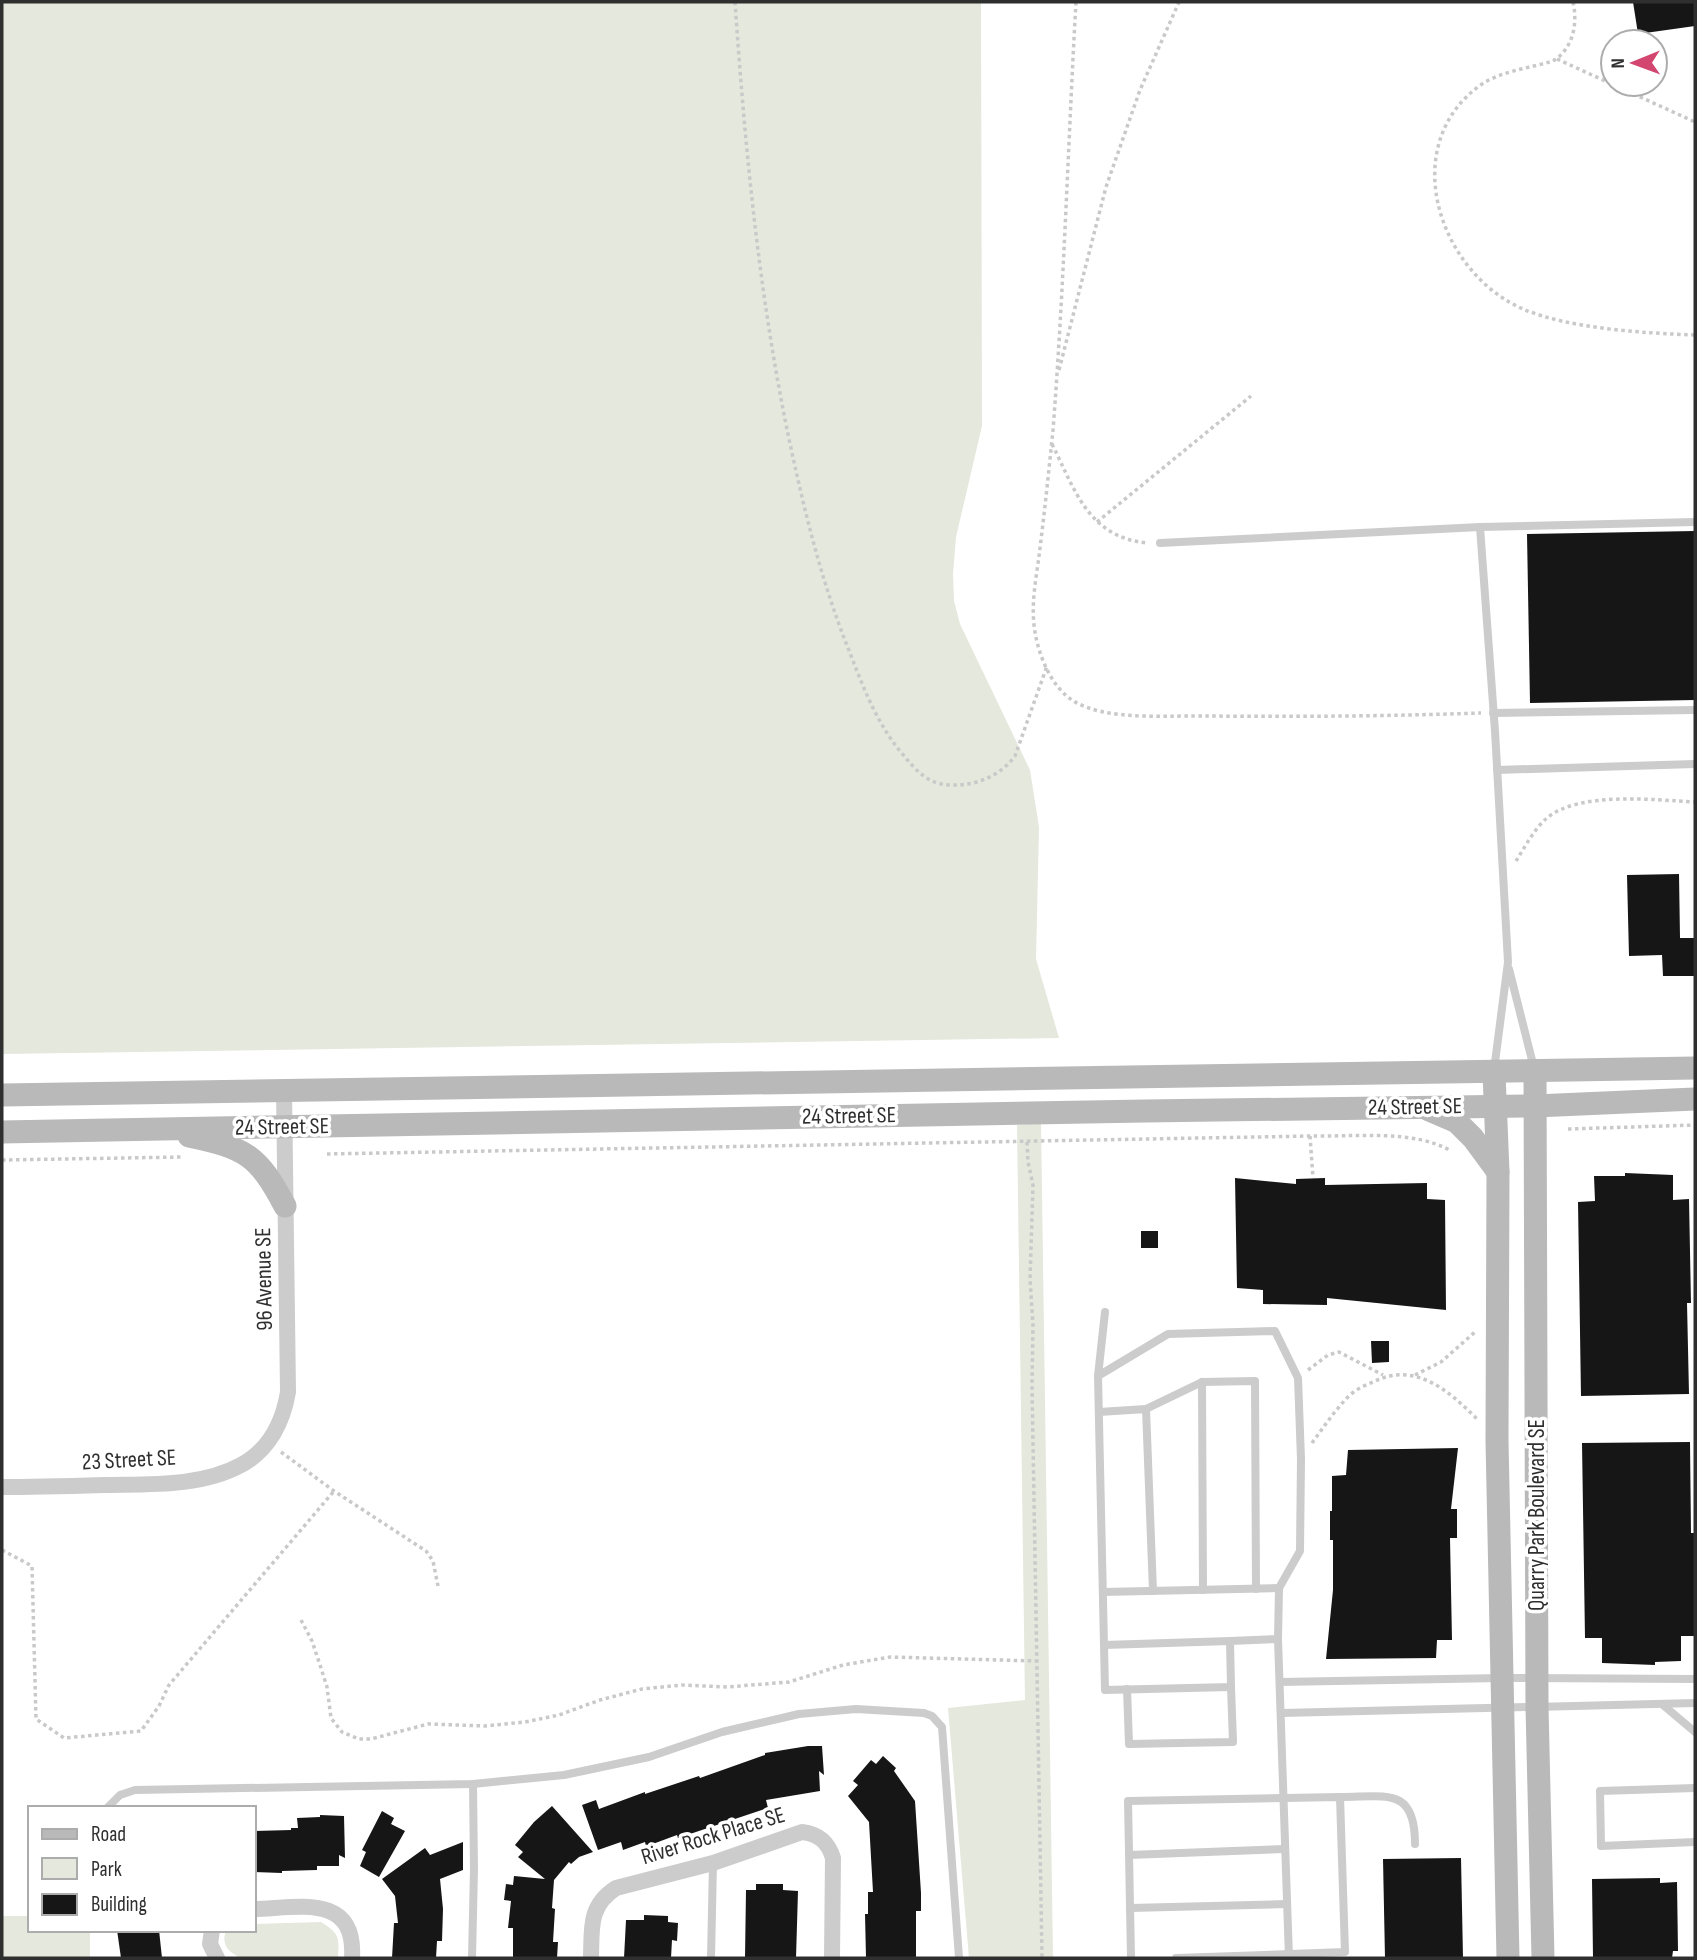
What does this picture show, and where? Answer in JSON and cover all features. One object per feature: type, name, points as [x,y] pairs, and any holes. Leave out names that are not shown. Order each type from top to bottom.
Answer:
[{"type":"main road","name":"24 Street SE","points":[[2,1095],[1695,1069]]},
{"type":"main road","name":"Quarry Park Boulevard SE","points":[[1535,1071],[1537,1707],[1543,1958]]},
{"type":"main road","name":"Quarry Park Boulevard SE","points":[[1494,1073],[1498,1172],[1496,1324],[1508,1958]]},
{"type":"main road","name":"24 Street SE","points":[[2,1132],[1495,1107],[1695,1099]]},
{"type":"main road","points":[[1422,1107],[1457,1122],[1498,1172]]},
{"type":"main road","points":[[155,1129],[204,1139],[254,1158],[269,1175],[285,1206]]},
{"type":"street","name":"96 Avenue SE","points":[[254,1456],[268,1442],[284,1414],[288,1392],[284,1089]]},
{"type":"street","name":"23 Street SE","points":[[2,1488],[155,1484],[225,1472],[254,1456]]},
{"type":"street","name":"River Rock Place SE","points":[[591,1958],[597,1905],[616,1888],[713,1863],[793,1834],[811,1833],[824,1840],[833,1858],[832,1958]]},
{"type":"street","points":[[256,1909],[315,1907],[336,1913],[350,1931],[353,1943],[352,1958]]},
{"type":"street","points":[[212,1932],[210,1944],[217,1958]]},
{"type":"lane","points":[[1160,543],[1480,527],[1695,522]]},
{"type":"lane","points":[[1480,527],[1507,962],[1494,1073]]},
{"type":"lane","points":[[1493,713],[1695,710]]},
{"type":"lane","points":[[1497,770],[1695,764]]},
{"type":"lane","points":[[1507,962],[1535,1071]]},
{"type":"lane","points":[[1105,1312],[1098,1376],[1105,1690],[1231,1687]]},
{"type":"lane","points":[[1098,1376],[1168,1334],[1275,1331],[1298,1378],[1300,1551],[1279,1588],[1278,1639],[1289,1956]]},
{"type":"lane","points":[[1099,1412],[1146,1409],[1202,1382],[1255,1381],[1256,1589]]},
{"type":"lane","points":[[1202,1382],[1203,1590]]},
{"type":"lane","points":[[1146,1409],[1153,1591]]},
{"type":"lane","points":[[1103,1592],[1279,1588]]},
{"type":"lane","points":[[1104,1645],[1278,1639]]},
{"type":"lane","points":[[1127,1689],[1129,1744],[1233,1742],[1230,1641]]},
{"type":"lane","points":[[1280,1682],[1502,1678],[1695,1679]]},
{"type":"lane","points":[[1282,1713],[1695,1703]]},
{"type":"lane","points":[[1662,1704],[1695,1732]]},
{"type":"lane","points":[[109,1806],[120,1795],[135,1790],[473,1784],[564,1775],[649,1757],[722,1732],[799,1714],[856,1709],[932,1716],[942,1727],[959,1958]]},
{"type":"lane","points":[[472,1958],[473,1784]]},
{"type":"lane","points":[[1695,1788],[1600,1791],[1601,1846],[1695,1842]]},
{"type":"lane","points":[[1176,1958],[1345,1952],[1340,1797]]},
{"type":"lane","points":[[1131,1958],[1128,1801],[1388,1797],[1401,1800],[1410,1809],[1415,1827],[1415,1844]]},
{"type":"lane","points":[[1129,1855],[1285,1849]]},
{"type":"lane","points":[[711,1958],[713,1863]]},
{"type":"lane","points":[[1130,1909],[1287,1904]]},
{"type":"path","points":[[735,2],[750,185],[775,368],[801,495],[826,592],[868,699],[887,735],[916,771],[935,783],[957,785],[996,776],[1015,756],[1046,666]]},
{"type":"path","points":[[1076,2],[1057,379],[1033,610],[1038,645],[1046,666],[1063,693],[1083,707],[1105,712],[1318,717],[1493,713]]},
{"type":"path","points":[[1057,379],[1106,187],[1140,90],[1179,2]]},
{"type":"path","points":[[1573,2],[1573,36],[1567,48],[1557,58],[1485,82],[1456,110],[1437,153],[1435,187],[1438,207],[1461,260],[1477,278],[1523,309],[1568,323],[1695,335]]},
{"type":"path","points":[[1557,58],[1695,122]]},
{"type":"path","points":[[1097,522],[1251,396]]},
{"type":"path","points":[[1051,443],[1078,496],[1097,522],[1124,538],[1160,543]]},
{"type":"path","points":[[1503,881],[1537,829],[1547,818],[1565,808],[1576,804],[1610,801],[1695,802]]},
{"type":"path","points":[[1568,1129],[1695,1125]]},
{"type":"path","points":[[1310,1136],[1313,1178]]},
{"type":"path","points":[[327,1154],[1310,1136],[1405,1137],[1440,1144],[1451,1151]]},
{"type":"path","points":[[1027,1142],[1033,1185],[1030,1279],[1033,1325],[1042,1958]]},
{"type":"path","points":[[2,1160],[189,1157]]},
{"type":"path","points":[[1413,1375],[1441,1362],[1475,1332]]},
{"type":"path","points":[[1298,1378],[1325,1357],[1339,1352],[1384,1375],[1413,1375],[1440,1386],[1476,1419]]},
{"type":"path","points":[[1301,1459],[1347,1398],[1384,1375]]},
{"type":"path","points":[[268,1442],[334,1491],[426,1551],[433,1561],[438,1586]]},
{"type":"path","points":[[2,1550],[32,1566],[36,1718],[64,1738],[141,1731],[159,1706],[169,1685],[334,1491]]},
{"type":"path","points":[[301,1620],[312,1641],[327,1687],[331,1718],[342,1732],[359,1739],[428,1724],[485,1726],[525,1722],[559,1715],[642,1689],[789,1682],[870,1659],[890,1657],[1036,1661]]},
{"type":"green space","points":[[2,2],[981,2],[982,426],[956,537],[954,601],[960,624],[1030,770],[1039,827],[1036,959],[1059,1038],[2,1054]]},
{"type":"green space","points":[[1041,1123],[1053,1958],[969,1958],[948,1708],[1025,1700],[1017,1125]]},
{"type":"green space","points":[[2,1916],[28,1916],[28,1932],[90,1932],[90,1958],[2,1958]]},
{"type":"green space","points":[[321,1922],[337,1937],[338,1958],[241,1958],[232,1953],[225,1944],[226,1932],[256,1932],[256,1924]]},
{"type":"building","points":[[1633,2],[1695,2],[1695,26],[1669,30],[1637,28]]},
{"type":"building","points":[[1695,531],[1695,700],[1530,703],[1527,534]]},
{"type":"building","points":[[1679,874],[1680,938],[1694,938],[1695,976],[1663,976],[1662,955],[1629,956],[1627,875]]},
{"type":"building","points":[[1625,1173],[1673,1175],[1673,1200],[1689,1199],[1689,1394],[1581,1396],[1578,1202],[1595,1201],[1594,1176],[1625,1176]]},
{"type":"building","points":[[1235,1178],[1296,1184],[1296,1179],[1325,1178],[1325,1185],[1427,1183],[1427,1199],[1445,1200],[1446,1310],[1327,1298],[1327,1305],[1263,1304],[1263,1290],[1237,1288]]},
{"type":"building","points":[[1141,1231],[1158,1231],[1158,1248],[1141,1248]]},
{"type":"building","points":[[1371,1341],[1389,1341],[1389,1362],[1372,1363]]},
{"type":"building","points":[[1690,1442],[1691,1533],[1695,1533],[1695,1636],[1681,1636],[1681,1661],[1655,1662],[1655,1665],[1602,1663],[1602,1638],[1585,1638],[1582,1443]]},
{"type":"building","points":[[1458,1448],[1451,1509],[1457,1509],[1457,1538],[1450,1538],[1452,1640],[1437,1640],[1436,1658],[1326,1659],[1333,1590],[1333,1540],[1330,1540],[1332,1476],[1346,1475],[1348,1450]]},
{"type":"building","points":[[822,1746],[824,1775],[819,1771],[820,1791],[766,1800],[768,1808],[678,1838],[677,1835],[650,1845],[646,1846],[645,1842],[623,1850],[621,1842],[598,1850],[582,1805],[596,1800],[599,1809],[645,1792],[699,1776],[700,1778],[765,1753]]},
{"type":"building","points":[[883,1756],[896,1768],[894,1771],[915,1801],[921,1893],[921,1911],[916,1911],[916,1958],[866,1958],[865,1914],[868,1914],[868,1892],[873,1892],[869,1822],[848,1796],[858,1785],[853,1781],[871,1760],[876,1764]]},
{"type":"building","points":[[552,1806],[593,1852],[579,1857],[571,1864],[569,1862],[554,1880],[553,1942],[558,1942],[557,1958],[513,1958],[513,1928],[508,1928],[511,1901],[504,1900],[506,1884],[513,1885],[514,1876],[545,1879],[518,1857],[523,1852],[515,1845]]},
{"type":"building","points":[[382,1811],[394,1818],[391,1824],[405,1831],[379,1877],[360,1866],[366,1852],[362,1850]]},
{"type":"building","points":[[344,1816],[345,1858],[339,1855],[339,1866],[317,1866],[317,1870],[282,1873],[256,1872],[256,1831],[291,1830],[298,1828],[297,1818]]},
{"type":"building","points":[[463,1842],[463,1870],[440,1879],[442,1941],[437,1941],[436,1958],[392,1958],[394,1923],[398,1923],[395,1896],[382,1879],[425,1848],[430,1855]]},
{"type":"building","points":[[1461,1858],[1463,1958],[1385,1958],[1383,1859]]},
{"type":"building","points":[[1660,1878],[1660,1883],[1677,1882],[1678,1951],[1673,1951],[1672,1958],[1593,1958],[1592,1879]]},
{"type":"building","points":[[756,1884],[783,1884],[783,1890],[798,1891],[796,1958],[745,1958],[746,1890],[756,1890]]},
{"type":"building","points":[[644,1915],[668,1916],[668,1922],[678,1923],[677,1941],[672,1940],[671,1958],[624,1958],[626,1920],[644,1920]]},
{"type":"building","points":[[117,1932],[159,1932],[162,1958],[121,1958]]}]
